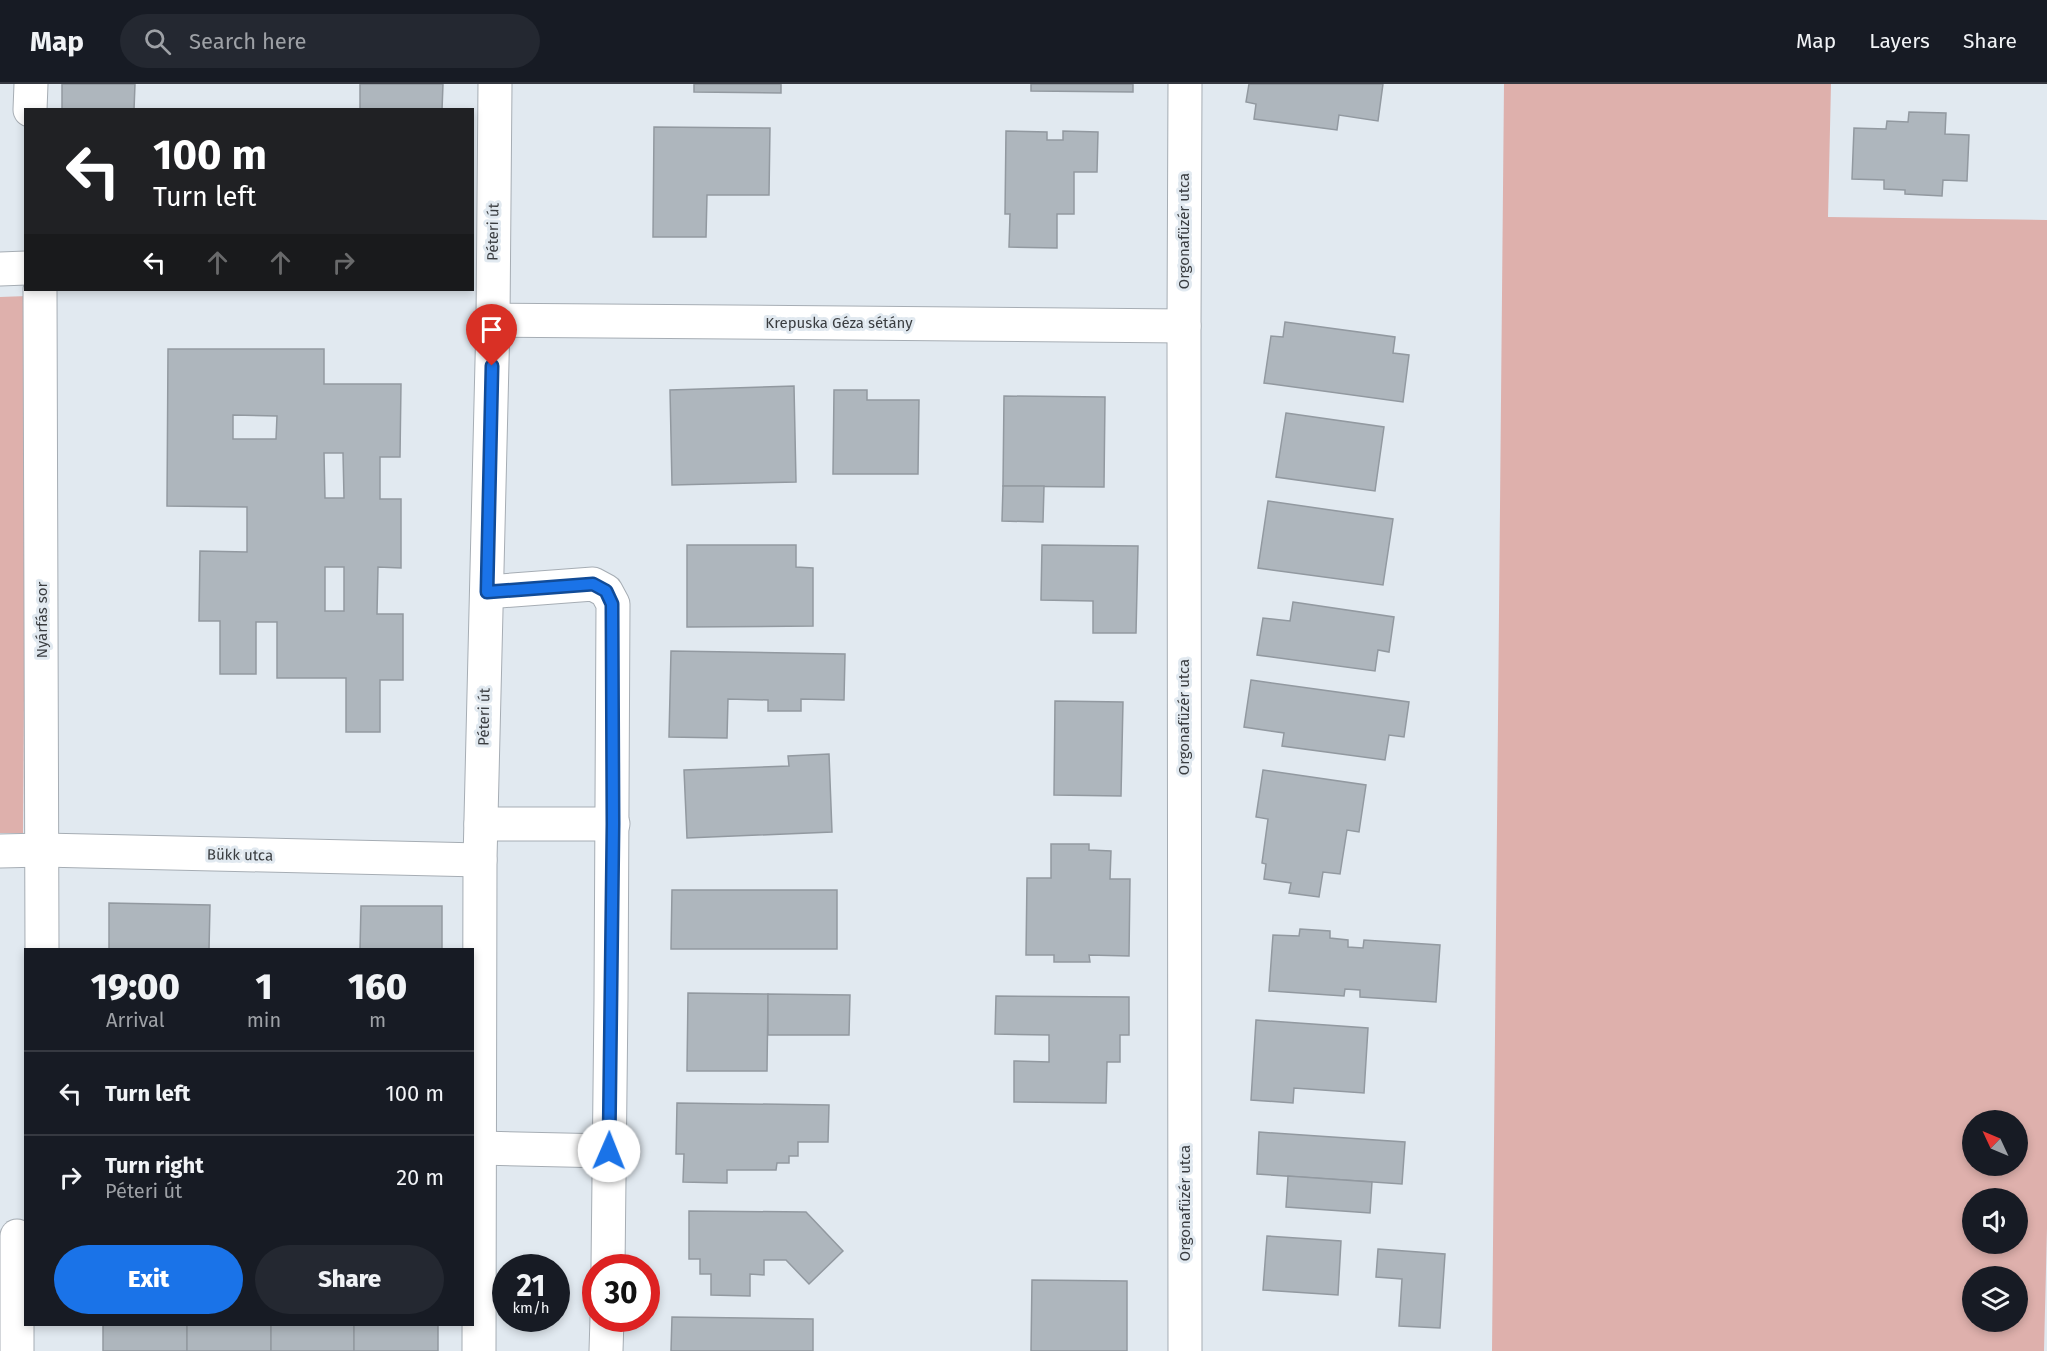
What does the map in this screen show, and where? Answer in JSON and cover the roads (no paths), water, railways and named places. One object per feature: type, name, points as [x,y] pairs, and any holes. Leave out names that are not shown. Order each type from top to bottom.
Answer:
[{"type":"street","points":[[30,108],[31,84]]},
{"type":"street","name":"Péteri út","points":[[479,1351],[476,1240],[480,1148],[480,860],[494,320],[483,275],[495,84]]},
{"type":"street","name":"Orgonafüzér utca","points":[[1185,84],[1185,1351]]},
{"type":"street","points":[[0,269],[24,268]]},
{"type":"street","name":"Nyárfás sor","points":[[40,291],[42,948]]},
{"type":"street","name":"Krepuska Géza sétány","points":[[494,320],[1184,326]]},
{"type":"street","points":[[487,592],[593,584],[606,591],[612,604],[613,824],[608,1254]]},
{"type":"street","points":[[481,824],[613,824]]},
{"type":"street","name":"Bükk utca","points":[[0,851],[43,850],[480,860]]},
{"type":"street","points":[[480,1148],[609,1151]]},
{"type":"street","points":[[14,1235],[17,1351]]},
{"type":"street","points":[[606,1351],[607,1332]]}]
